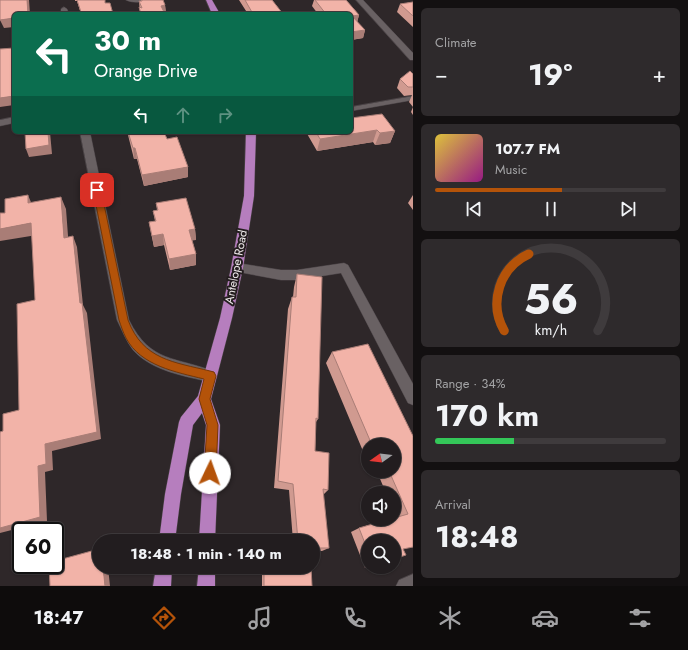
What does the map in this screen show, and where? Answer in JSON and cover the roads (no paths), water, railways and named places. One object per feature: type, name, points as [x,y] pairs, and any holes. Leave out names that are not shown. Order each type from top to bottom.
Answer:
[{"type":"main road","points":[[209,0],[215,12]]},
{"type":"main road","name":"Antelope Road","points":[[168,534],[173,494],[186,422],[204,399],[226,318],[237,268],[249,196],[251,134]]},
{"type":"main road","points":[[204,399],[213,425],[207,534]]},
{"type":"main road","points":[[162,586],[163,574]]},
{"type":"main road","points":[[206,586],[207,574]]},
{"type":"street","points":[[129,0],[145,0]]},
{"type":"street","points":[[359,0],[413,58]]},
{"type":"street","points":[[0,122],[12,120]]},
{"type":"street","points":[[85,134],[123,320],[129,335],[136,345],[154,359],[168,365],[210,376]]},
{"type":"street","points":[[237,268],[282,275],[297,275],[344,268],[413,398]]},
{"type":"street","points":[[405,586],[413,583]]},
{"type":"lane","points":[[353,109],[413,98]]}]
